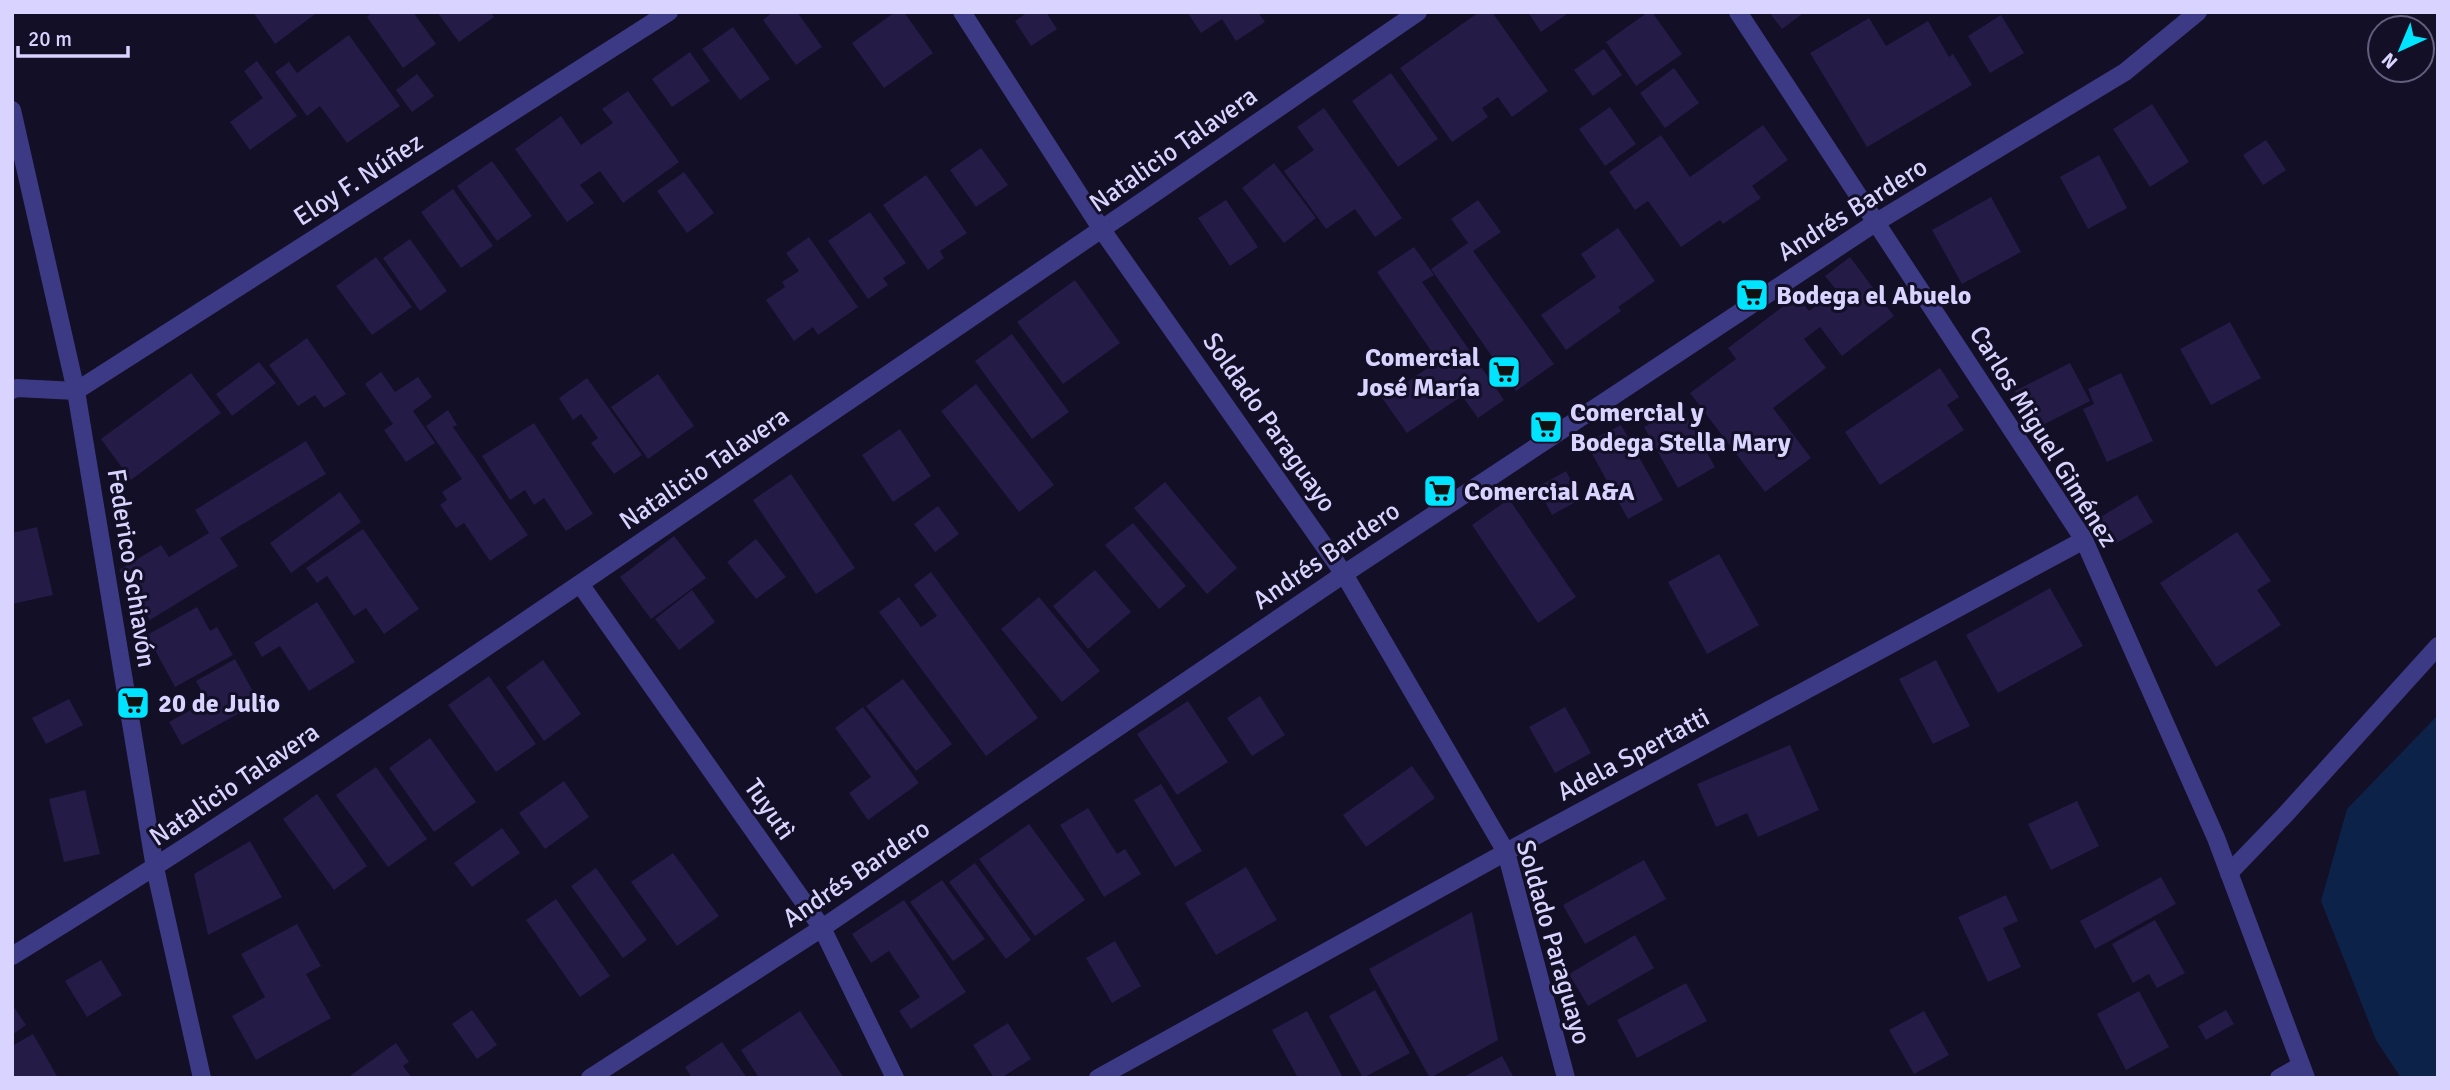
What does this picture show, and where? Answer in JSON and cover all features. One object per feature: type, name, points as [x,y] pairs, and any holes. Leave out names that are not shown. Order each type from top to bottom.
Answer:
[{"type":"street","name":"Eloy F. Núñez","points":[[76,391],[669,12]]},
{"type":"street","name":"Soldado Paraguayo","points":[[962,12],[1102,230],[1344,574],[1506,852],[1566,1078]]},
{"type":"street","name":"Natalicio Talavera","points":[[12,956],[155,868],[580,584],[1418,12]]},
{"type":"street","name":"Carlos Miguel Giménez","points":[[1738,12],[2084,540],[2216,838],[2303,1072]]},
{"type":"street","name":"Andrés Bardero","points":[[590,1078],[822,928],[1344,574],[1875,223],[2126,72],[2198,12]]},
{"type":"street","name":"Federico Schiavón","points":[[12,110],[76,391],[155,868],[202,1078]]},
{"type":"street","points":[[12,390],[76,391]]},
{"type":"street","name":"Adela Spertatti","points":[[1098,1078],[1506,852],[2084,540]]},
{"type":"street","name":"Tuyutì","points":[[580,584],[822,928],[895,1078]]},
{"type":"street","points":[[2229,873],[2438,646]]},
{"type":"street","points":[[2279,1078],[2303,1072]]},
{"type":"water","points":[[2438,715],[2438,1078],[2401,1078],[2376,1040],[2321,901],[2347,809]]},
{"type":"building","points":[[253,12],[318,12],[275,44]]},
{"type":"building","points":[[372,12],[413,12],[436,44],[403,68],[367,17]]},
{"type":"building","points":[[437,12],[491,12],[494,17],[459,42]]},
{"type":"building","points":[[773,12],[797,12],[822,47],[796,65],[763,20]]},
{"type":"building","points":[[895,12],[904,12],[933,53],[884,88],[852,43]]},
{"type":"building","points":[[1028,12],[1046,12],[1057,29],[1031,46],[1015,21]]},
{"type":"building","points":[[1187,12],[1258,12],[1265,22],[1236,41],[1222,19],[1201,33]]},
{"type":"building","points":[[1479,12],[1492,12],[1548,91],[1512,117],[1498,97],[1482,108],[1488,117],[1452,142],[1400,68]]},
{"type":"building","points":[[1528,12],[1570,12],[1541,32]]},
{"type":"building","points":[[1648,12],[1652,12],[1682,54],[1636,86],[1606,42]]},
{"type":"building","points":[[1769,12],[1805,12],[1782,29]]},
{"type":"building","points":[[2001,15],[2024,53],[1990,73],[1968,36]]},
{"type":"building","points":[[1869,18],[1886,46],[1928,21],[1949,57],[1953,54],[1972,85],[1867,147],[1810,53]]},
{"type":"building","points":[[733,27],[770,79],[740,100],[702,49]]},
{"type":"building","points":[[349,35],[400,106],[347,143],[320,106],[307,116],[275,72],[289,62],[297,73]]},
{"type":"building","points":[[1604,49],[1622,75],[1593,96],[1574,70]]},
{"type":"building","points":[[690,52],[710,81],[672,107],[652,79]]},
{"type":"building","points":[[257,61],[297,116],[250,150],[230,122],[263,98],[244,71]]},
{"type":"building","points":[[1674,68],[1699,103],[1665,128],[1640,93]]},
{"type":"building","points":[[1391,73],[1438,139],[1398,167],[1352,101]]},
{"type":"building","points":[[417,74],[434,96],[412,112],[396,90]]},
{"type":"building","points":[[628,91],[679,162],[623,203],[600,171],[580,185],[594,203],[567,222],[515,149],[561,116],[581,145],[613,123],[602,109]]},
{"type":"building","points":[[2152,104],[2189,162],[2150,187],[2113,129]]},
{"type":"building","points":[[1610,107],[1636,144],[1605,166],[1579,129]]},
{"type":"building","points":[[1324,108],[1402,218],[1375,237],[1355,209],[1326,229],[1284,171],[1314,150],[1297,127]]},
{"type":"building","points":[[1763,125],[1788,160],[1752,186],[1761,198],[1723,224],[1720,220],[1681,247],[1648,201],[1635,210],[1609,172],[1661,135],[1690,177]]},
{"type":"building","points":[[2266,140],[2286,170],[2263,185],[2243,155]]},
{"type":"building","points":[[981,148],[1008,185],[976,207],[950,170]]},
{"type":"building","points":[[2099,155],[2127,208],[2088,229],[2060,177]]},
{"type":"building","points":[[492,161],[532,216],[497,241],[457,186]]},
{"type":"building","points":[[1274,163],[1316,218],[1284,243],[1242,188]]},
{"type":"building","points":[[684,172],[714,213],[687,233],[657,191]]},
{"type":"building","points":[[926,175],[967,233],[940,251],[944,258],[928,270],[883,205]]},
{"type":"building","points":[[453,189],[493,246],[461,268],[421,212]]},
{"type":"building","points":[[1991,197],[2021,252],[1962,284],[1932,230]]},
{"type":"building","points":[[1226,200],[1258,247],[1230,266],[1198,218]]},
{"type":"building","points":[[1478,200],[1501,232],[1473,251],[1554,364],[1516,391],[1431,269],[1468,243],[1451,219]]},
{"type":"building","points":[[870,212],[906,263],[883,278],[888,285],[868,299],[828,241]]},
{"type":"building","points":[[1618,228],[1655,281],[1618,307],[1621,311],[1566,350],[1541,315],[1596,277],[1581,254]]},
{"type":"building","points":[[809,237],[858,307],[818,335],[813,327],[794,341],[766,300],[785,287],[782,282],[799,271],[786,253]]},
{"type":"building","points":[[410,239],[447,291],[420,311],[383,258]]},
{"type":"building","points":[[1414,247],[1434,275],[1422,282],[1504,400],[1478,418],[1462,396],[1407,433],[1380,395],[1404,378],[1407,382],[1438,361],[1377,272]]},
{"type":"building","points":[[376,257],[412,307],[372,335],[336,286]]},
{"type":"building","points":[[1850,257],[1894,316],[1842,356],[1820,327],[1804,339],[1826,368],[1773,408],[1811,458],[1765,492],[1690,393],[1736,359],[1728,348],[1797,296],[1809,311],[1837,291],[1825,276]]},
{"type":"building","points":[[1075,280],[1120,343],[1063,384],[1017,322]]},
{"type":"building","points":[[2230,322],[2261,378],[2211,405],[2180,349]]},
{"type":"building","points":[[1012,334],[1069,412],[1032,439],[975,361]]},
{"type":"building","points":[[307,338],[346,394],[324,408],[315,395],[298,406],[269,365]]},
{"type":"building","points":[[259,362],[276,383],[232,416],[216,394]]},
{"type":"building","points":[[2070,363],[2090,401],[2035,429],[2015,391]]},
{"type":"building","points":[[1940,368],[1959,397],[1947,405],[1964,430],[1880,485],[1845,432]]},
{"type":"building","points":[[381,372],[395,392],[418,377],[432,397],[413,411],[435,443],[406,462],[384,430],[393,424],[365,384]]},
{"type":"building","points":[[191,373],[221,413],[131,480],[101,439]]},
{"type":"building","points":[[2121,373],[2153,441],[2107,462],[2083,409],[2094,404],[2088,389]]},
{"type":"building","points":[[658,374],[694,426],[648,459],[611,407]]},
{"type":"building","points":[[587,378],[642,455],[614,474],[591,443],[598,438],[581,414],[573,420],[559,398]]},
{"type":"building","points":[[976,384],[1054,485],[1019,512],[941,411]]},
{"type":"building","points":[[1681,406],[1715,467],[1678,488],[1644,427]]},
{"type":"building","points":[[448,410],[457,425],[453,427],[528,535],[490,561],[464,523],[456,528],[440,505],[447,500],[442,492],[462,479],[426,426]]},
{"type":"building","points":[[534,423],[593,514],[566,531],[544,498],[534,505],[525,490],[510,500],[482,456]]},
{"type":"building","points":[[1621,425],[1663,500],[1628,519],[1586,443]]},
{"type":"building","points":[[900,429],[931,476],[893,502],[862,455]]},
{"type":"building","points":[[306,441],[326,474],[220,538],[238,566],[150,620],[119,570],[161,545],[169,557],[209,533],[195,510]]},
{"type":"building","points":[[1566,471],[1581,499],[1552,515],[1537,487]]},
{"type":"building","points":[[791,474],[855,568],[816,594],[753,500]]},
{"type":"building","points":[[1165,482],[1237,568],[1207,594],[1134,508]]},
{"type":"building","points":[[340,492],[361,522],[291,573],[270,543]]},
{"type":"building","points":[[2137,495],[2153,522],[2115,544],[2099,518]]},
{"type":"building","points":[[1509,499],[1576,597],[1538,623],[1472,525]]},
{"type":"building","points":[[938,506],[959,534],[935,552],[914,524]]},
{"type":"building","points":[[1133,523],[1186,586],[1159,609],[1105,545]]},
{"type":"building","points":[[37,527],[53,595],[12,604],[12,533]]},
{"type":"building","points":[[363,529],[419,609],[384,634],[366,608],[354,616],[327,576],[317,583],[306,568]]},
{"type":"building","points":[[2237,532],[2271,581],[2257,590],[2281,625],[2216,667],[2160,583]]},
{"type":"building","points":[[674,536],[706,578],[651,619],[620,577]]},
{"type":"building","points":[[756,539],[786,577],[756,599],[727,562]]},
{"type":"building","points":[[1719,554],[1759,625],[1707,654],[1668,582]]},
{"type":"building","points":[[1095,570],[1131,612],[1088,649],[1053,606]]},
{"type":"building","points":[[931,572],[1038,718],[986,756],[879,612],[899,597],[921,627],[937,616],[914,585]]},
{"type":"building","points":[[2050,588],[2083,646],[1998,693],[1966,635]]},
{"type":"building","points":[[692,590],[715,622],[679,650],[655,619]]},
{"type":"building","points":[[1039,597],[1100,671],[1062,702],[1001,629]]},
{"type":"building","points":[[317,602],[355,662],[309,691],[280,646],[262,657],[254,643]]},
{"type":"building","points":[[197,607],[210,631],[217,627],[233,655],[175,687],[147,635]]},
{"type":"building","points":[[235,659],[259,702],[182,745],[169,722],[207,701],[196,681]]},
{"type":"building","points":[[543,660],[581,714],[544,741],[506,687]]},
{"type":"building","points":[[1936,660],[1970,726],[1933,744],[1899,679]]},
{"type":"building","points":[[489,676],[536,744],[496,772],[448,705]]},
{"type":"building","points":[[903,679],[952,744],[916,771],[866,706]]},
{"type":"building","points":[[1260,696],[1285,735],[1252,756],[1227,718]]},
{"type":"building","points":[[69,699],[83,725],[46,744],[32,718]]},
{"type":"building","points":[[1188,701],[1228,762],[1177,795],[1137,734]]},
{"type":"building","points":[[863,707],[919,783],[868,820],[849,793],[871,777],[835,728]]},
{"type":"building","points":[[1565,707],[1591,753],[1555,773],[1529,727]]},
{"type":"building","points":[[430,738],[476,802],[434,832],[389,768]]},
{"type":"building","points":[[1790,745],[1819,810],[1758,837],[1747,813],[1716,827],[1697,784]]},
{"type":"building","points":[[1412,766],[1435,798],[1366,847],[1343,815]]},
{"type":"building","points":[[376,767],[427,839],[388,867],[336,795]]},
{"type":"building","points":[[564,781],[589,817],[545,849],[519,813]]},
{"type":"building","points":[[1161,784],[1202,851],[1175,867],[1134,800]]},
{"type":"building","points":[[85,790],[100,854],[64,862],[49,799]]},
{"type":"building","points":[[317,794],[367,866],[334,890],[283,819]]},
{"type":"building","points":[[2077,801],[2099,846],[2051,870],[2028,824]]},
{"type":"building","points":[[1088,808],[1117,854],[1125,849],[1141,874],[1104,897],[1060,825]]},
{"type":"building","points":[[1029,824],[1085,900],[1035,936],[979,859]]},
{"type":"building","points":[[502,828],[520,853],[472,887],[454,863]]},
{"type":"building","points":[[250,841],[282,897],[208,935],[194,874]]},
{"type":"building","points":[[673,853],[719,916],[677,946],[631,882]]},
{"type":"building","points":[[1644,860],[1666,899],[1585,944],[1563,905]]},
{"type":"building","points":[[975,863],[1031,940],[1006,959],[949,882]]},
{"type":"building","points":[[1246,867],[1277,920],[1216,955],[1185,903]]},
{"type":"building","points":[[596,868],[647,940],[623,958],[571,886]]},
{"type":"building","points":[[2161,877],[2176,904],[2095,949],[2080,921]]},
{"type":"building","points":[[942,880],[985,939],[953,961],[910,902]]},
{"type":"building","points":[[2006,895],[2018,921],[2003,928],[2021,967],[1988,982],[1958,917]]},
{"type":"building","points":[[556,899],[610,976],[580,997],[526,920]]},
{"type":"building","points":[[904,900],[966,992],[911,1029],[899,1011],[920,997],[889,951],[871,963],[852,934]]},
{"type":"building","points":[[1472,912],[1498,1040],[1430,1078],[1369,969]]},
{"type":"building","points":[[2155,920],[2185,973],[2157,988],[2149,974],[2133,983],[2112,944]]},
{"type":"building","points":[[297,924],[321,966],[306,974],[331,1018],[256,1060],[232,1016],[265,997],[241,954]]},
{"type":"building","points":[[1635,935],[1654,968],[1588,1006],[1569,974]]},
{"type":"building","points":[[1115,941],[1141,986],[1112,1003],[1086,958]]},
{"type":"building","points":[[101,960],[122,995],[87,1017],[65,981]]},
{"type":"building","points":[[1686,983],[1707,1021],[1637,1058],[1617,1020]]},
{"type":"building","points":[[1375,990],[1410,1053],[1363,1078],[1329,1016]]},
{"type":"building","points":[[2139,991],[2169,1047],[2126,1070],[2097,1014]]},
{"type":"building","points":[[12,1004],[26,1025],[12,1035]]},
{"type":"building","points":[[472,1010],[497,1045],[477,1059],[452,1024]]},
{"type":"building","points":[[2226,1010],[2234,1024],[2206,1040],[2198,1026]]},
{"type":"building","points":[[800,1011],[844,1078],[759,1078],[741,1050]]},
{"type":"building","points":[[1307,1011],[1342,1076],[1338,1078],[1298,1078],[1272,1030]]},
{"type":"building","points":[[1924,1011],[1949,1055],[1914,1074],[1889,1030]]},
{"type":"building","points":[[1008,1023],[1031,1059],[1001,1078],[994,1078],[973,1045]]},
{"type":"building","points":[[33,1034],[58,1078],[12,1078],[12,1046]]},
{"type":"building","points":[[722,1042],[747,1078],[692,1078],[685,1067]]},
{"type":"building","points":[[396,1043],[409,1062],[403,1066],[412,1078],[347,1078]]},
{"type":"building","points":[[1502,1056],[1514,1078],[1462,1078]]},
{"type":"place","name":"Bodega el Abuelo","points":[[1752,295]]},
{"type":"place","name":"Comercial José María","points":[[1504,372]]},
{"type":"place","name":"Comercial y Bodega Stella Mary","points":[[1546,427]]},
{"type":"place","name":"Comercial A&A","points":[[1440,491]]},
{"type":"place","name":"20 de Julio","points":[[133,703]]}]
